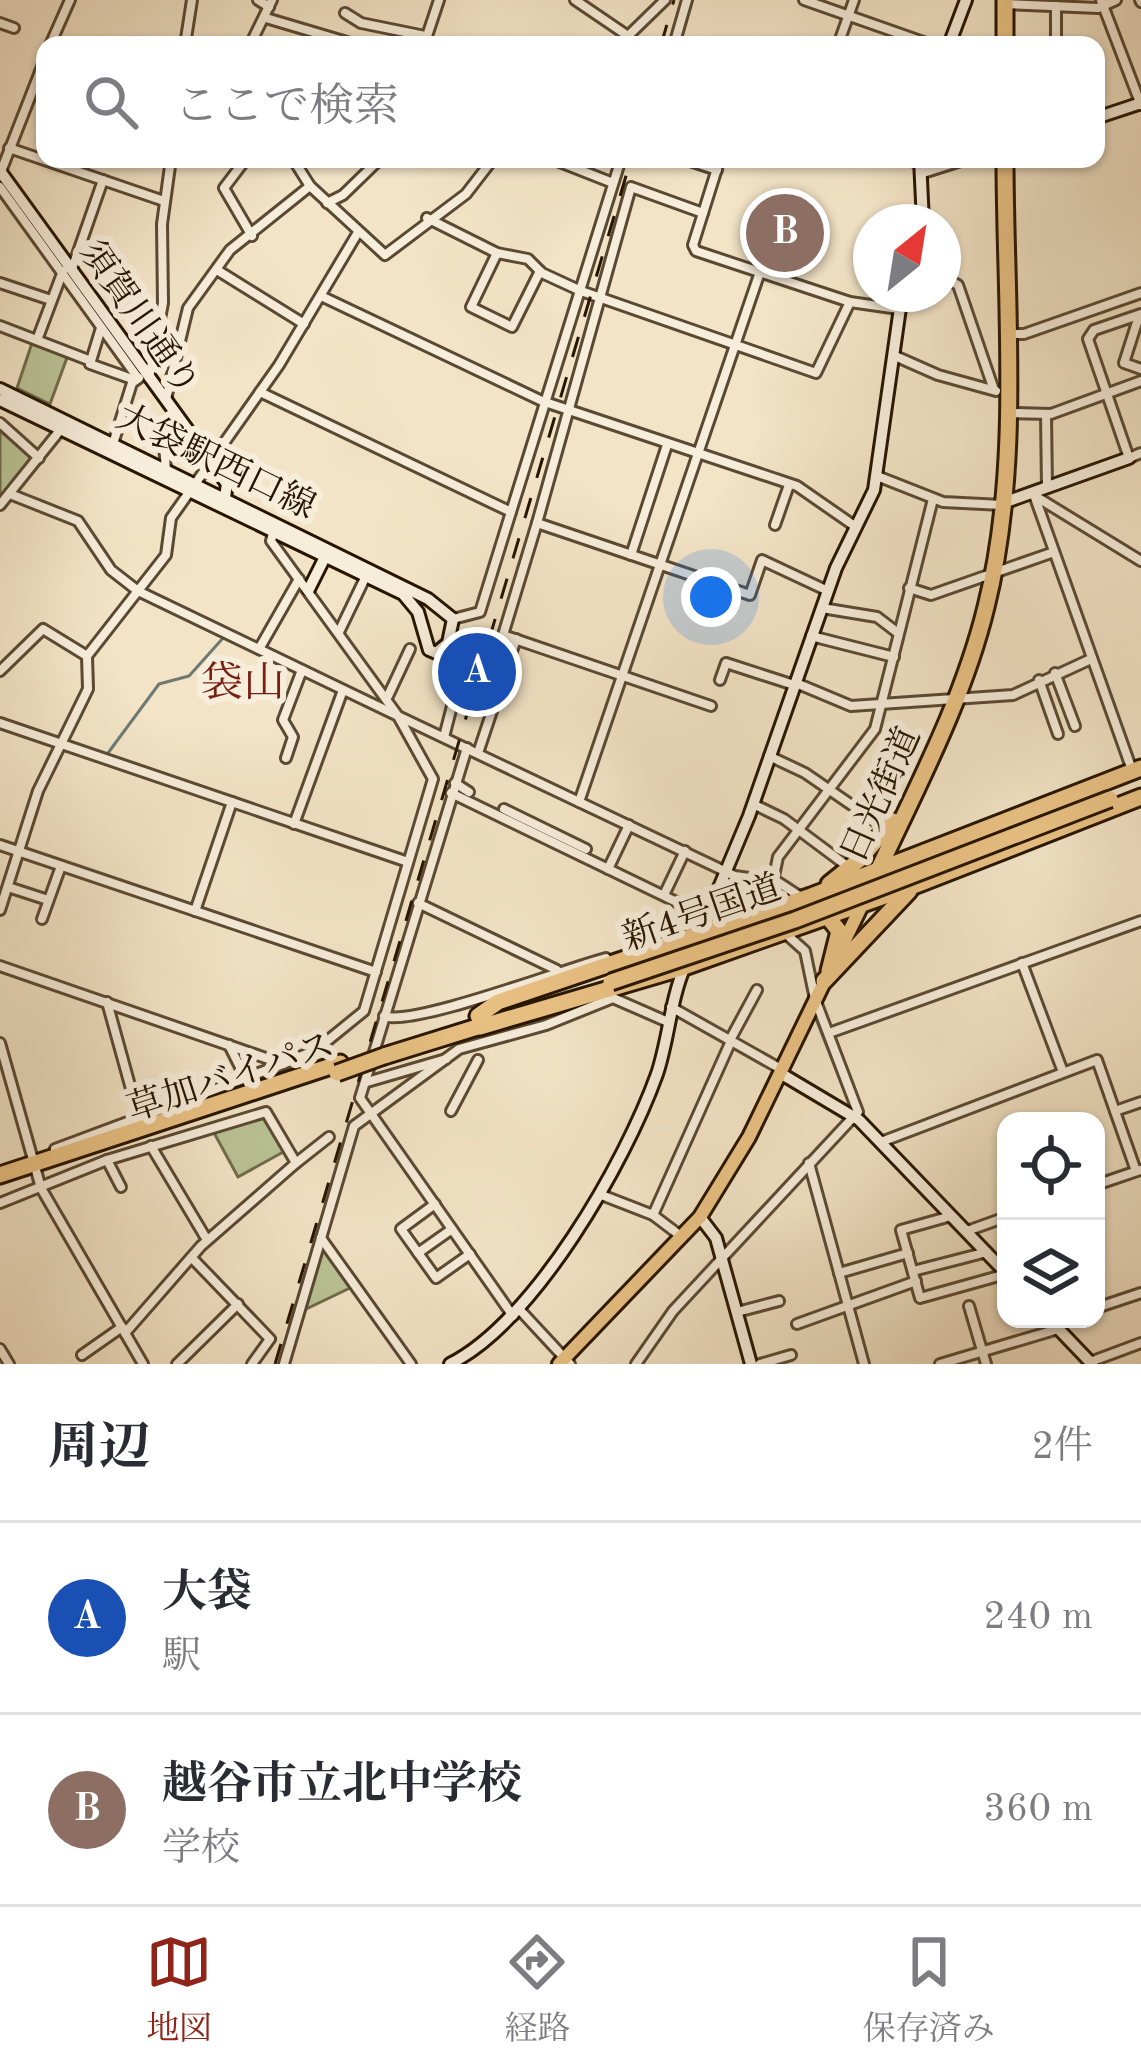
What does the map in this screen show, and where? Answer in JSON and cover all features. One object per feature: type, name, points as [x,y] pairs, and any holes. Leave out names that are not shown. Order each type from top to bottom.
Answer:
[{"type":"highway","points":[[1005,36],[1006,2]]},
{"type":"highway","name":"日光街道","points":[[863,903],[956,698],[994,573],[1003,504],[1005,412],[999,391],[1005,334],[1005,168]]},
{"type":"highway","points":[[479,1021],[498,1002],[808,898],[1057,801],[1139,776]]},
{"type":"highway","name":"新4号国道","points":[[479,1021],[611,984],[795,920],[1109,795],[1139,776]]},
{"type":"highway","points":[[479,1021],[685,967],[916,886],[1141,797]]},
{"type":"highway","points":[[808,898],[850,868],[904,811]]},
{"type":"highway","points":[[904,811],[901,842],[912,851],[924,851]]},
{"type":"highway","points":[[827,976],[916,886]]},
{"type":"highway","points":[[827,916],[839,932],[827,976]]},
{"type":"highway","name":"草加バイパス","points":[[0,1185],[479,1021]]},
{"type":"highway","name":"草加バイパス","points":[[0,1175],[35,1171]]},
{"type":"main road","name":"日光街道","points":[[565,1362],[700,1217],[749,1138],[863,903]]},
{"type":"street","points":[[54,36],[70,0]]},
{"type":"street","points":[[186,36],[192,0]]},
{"type":"street","points":[[258,0],[326,36]]},
{"type":"street","points":[[426,36],[440,0]]},
{"type":"street","points":[[581,1],[628,36],[665,0]]},
{"type":"street","points":[[677,36],[687,0]]},
{"type":"street","points":[[804,0],[906,36]]},
{"type":"street","points":[[841,36],[854,0]]},
{"type":"street","points":[[952,36],[966,0]]},
{"type":"street","points":[[1006,2],[1056,6],[1116,0]]},
{"type":"street","points":[[1102,3],[1141,104],[1105,115]]},
{"type":"street","points":[[1056,6],[1056,36]]},
{"type":"street","points":[[255,36],[269,8]]},
{"type":"street","points":[[345,13],[361,23],[409,36]]},
{"type":"street","points":[[0,23],[14,28]]},
{"type":"street","points":[[0,172],[36,82]]},
{"type":"street","points":[[10,148],[36,157]]},
{"type":"street","points":[[68,168],[164,201]]},
{"type":"street","points":[[113,444],[142,378],[163,303],[164,201],[170,168]]},
{"type":"street","points":[[239,168],[224,188],[252,236]]},
{"type":"street","points":[[299,168],[310,186],[385,255],[427,218],[466,194],[486,168]]},
{"type":"street","points":[[326,202],[343,195],[371,168]]},
{"type":"street","points":[[575,168],[613,183]]},
{"type":"street","points":[[453,619],[480,612],[618,168]]},
{"type":"street","points":[[711,168],[717,170],[693,245],[697,251],[853,302]]},
{"type":"street","points":[[920,168],[922,204]]},
{"type":"street","name":"須賀川通り","points":[[0,172],[142,378],[227,484],[225,497]]},
{"type":"street","points":[[37,340],[103,180]]},
{"type":"street","points":[[165,402],[188,308],[230,250],[310,186]]},
{"type":"street","points":[[0,187],[67,270],[101,328],[142,378]]},
{"type":"street","points":[[703,213],[631,188],[503,634],[709,705]]},
{"type":"street","points":[[427,218],[496,253],[528,259],[540,271],[581,291],[816,373],[850,302]]},
{"type":"street","points":[[0,910],[60,743],[88,689],[87,656],[166,555],[171,518],[260,392],[358,234]]},
{"type":"street","points":[[496,253],[471,307],[512,327],[540,271]]},
{"type":"street","points":[[217,270],[304,324]]},
{"type":"street","points":[[579,802],[760,272]]},
{"type":"street","points":[[0,283],[51,300]]},
{"type":"street","points":[[961,292],[999,391]]},
{"type":"street","points":[[1005,334],[1024,334],[1141,293]]},
{"type":"street","points":[[321,296],[544,401],[818,497],[857,527]]},
{"type":"street","points":[[450,1364],[497,1335],[516,1313],[599,1194],[648,1097],[685,967],[727,872],[828,591],[877,476],[896,356],[898,312]]},
{"type":"street","points":[[877,476],[933,500],[975,508],[1003,504],[1135,456],[1106,394],[1088,339],[1094,330],[1140,314]]},
{"type":"street","points":[[1140,314],[1119,361],[1141,369]]},
{"type":"street","points":[[0,326],[142,378]]},
{"type":"street","points":[[91,361],[101,328]]},
{"type":"street","points":[[896,356],[999,391]]},
{"type":"street","points":[[1005,412],[1046,415],[1141,380]]},
{"type":"street","name":"大袋駅西口線","points":[[0,388],[166,470],[273,533],[405,590]]},
{"type":"street","points":[[260,392],[511,512]]},
{"type":"street","name":"大袋駅西口線","points":[[0,400],[194,488],[225,497],[365,576],[405,590]]},
{"type":"street","points":[[1046,415],[1047,487]]},
{"type":"street","points":[[166,470],[164,445],[174,416]]},
{"type":"street","points":[[0,423],[39,458]]},
{"type":"street","points":[[0,505],[62,429]]},
{"type":"street","points":[[631,555],[667,445]]},
{"type":"street","points":[[775,525],[788,485]]},
{"type":"street","points":[[10,494],[78,521],[111,570],[138,591],[727,872],[773,881],[808,898]]},
{"type":"street","points":[[1033,494],[1091,659],[1139,776]]},
{"type":"street","points":[[1033,494],[1141,561]]},
{"type":"street","points":[[773,881],[774,863],[870,739],[933,500]]},
{"type":"street","points":[[536,523],[750,595],[762,560],[828,591]]},
{"type":"street","points":[[0,1203],[35,1171],[139,1118],[248,1080],[316,1050],[364,1011],[433,779],[388,696],[271,541],[273,533]]},
{"type":"street","points":[[909,587],[931,595],[1054,552]]},
{"type":"street","points":[[309,589],[327,553]]},
{"type":"street","points":[[339,632],[365,576]]},
{"type":"street","points":[[259,650],[298,579]]},
{"type":"street","points":[[405,590],[428,599],[453,619]]},
{"type":"street","points":[[405,590],[418,612],[427,648],[441,651],[459,679],[444,737]]},
{"type":"street","points":[[418,612],[428,599]]},
{"type":"street","points":[[822,608],[878,616],[898,633]]},
{"type":"street","points":[[441,651],[453,631],[453,619]]},
{"type":"street","points":[[0,671],[43,629],[87,656]]},
{"type":"street","points":[[812,636],[894,657]]},
{"type":"street","points":[[478,753],[516,639]]},
{"type":"street","points":[[388,696],[410,649]]},
{"type":"street","points":[[720,680],[726,662],[846,705],[882,703],[1013,695],[1091,659]]},
{"type":"street","points":[[286,758],[293,736],[283,720],[302,670]]},
{"type":"street","points":[[1055,674],[1075,726]]},
{"type":"street","points":[[1039,680],[1058,734]]},
{"type":"street","points":[[294,824],[343,690]]},
{"type":"street","points":[[0,722],[408,862]]},
{"type":"street","points":[[467,748],[360,1098],[470,1255],[516,1313],[565,1362]]},
{"type":"street","points":[[769,756],[831,790],[886,829]]},
{"type":"street","points":[[453,788],[469,792]]},
{"type":"street","points":[[453,788],[691,909]]},
{"type":"street","points":[[1057,801],[1065,826]]},
{"type":"street","points":[[195,911],[232,802]]},
{"type":"street","points":[[753,804],[850,868]]},
{"type":"street","points":[[504,809],[536,830],[586,849]]},
{"type":"street","points":[[608,868],[629,825]]},
{"type":"street","points":[[973,832],[982,858]]},
{"type":"street","points":[[0,845],[376,972]]},
{"type":"street","points":[[664,896],[685,851]]},
{"type":"street","points":[[42,919],[61,866]]},
{"type":"street","points":[[8,887],[48,900]]},
{"type":"street","points":[[418,903],[558,970]]},
{"type":"street","points":[[829,1033],[1141,921]]},
{"type":"street","points":[[636,1364],[656,1331],[721,1257],[808,1161],[856,1117],[858,1108],[815,999],[805,951],[784,932]]},
{"type":"street","points":[[384,1016],[397,1022],[558,970],[631,952],[640,955]]},
{"type":"street","points":[[1022,963],[1063,1072]]},
{"type":"street","points":[[0,966],[283,1064]]},
{"type":"street","points":[[284,1364],[354,1126],[471,1044],[546,1025],[611,984],[652,977]]},
{"type":"street","points":[[611,984],[668,1022]]},
{"type":"street","points":[[653,1215],[757,990]]},
{"type":"street","points":[[106,1002],[139,1118]]},
{"type":"street","points":[[671,1006],[856,1117],[997,1263]]},
{"type":"street","points":[[0,1043],[35,1171],[143,1364]]},
{"type":"street","points":[[229,1045],[248,1080]]},
{"type":"street","points":[[365,1082],[446,1059]]},
{"type":"street","points":[[451,1111],[478,1060]]},
{"type":"street","points":[[881,1142],[1097,1060],[1139,1170],[1105,1182]]},
{"type":"street","points":[[1115,1111],[1141,1102]]},
{"type":"street","points":[[35,1171],[107,1160],[266,1112],[296,1163]]},
{"type":"street","points":[[82,1355],[123,1330],[207,1240],[329,1137]]},
{"type":"street","points":[[151,1145],[207,1240]]},
{"type":"street","points":[[107,1160],[122,1187]]},
{"type":"street","points":[[808,1161],[864,1364]]},
{"type":"street","points":[[599,1194],[653,1215],[683,1238]]},
{"type":"street","points":[[435,1204],[401,1229],[436,1278],[470,1255]]},
{"type":"street","points":[[952,1215],[902,1230],[920,1298],[997,1276]]},
{"type":"street","points":[[700,1217],[712,1228],[751,1364]]},
{"type":"street","points":[[967,1231],[998,1220]]},
{"type":"street","points":[[418,1253],[452,1228]]},
{"type":"street","points":[[321,1238],[411,1364]]},
{"type":"street","points":[[797,1324],[987,1252]]},
{"type":"street","points":[[839,1273],[908,1253]]},
{"type":"street","points":[[192,1258],[270,1339],[252,1364]]},
{"type":"street","points":[[1105,1305],[1141,1292]]},
{"type":"street","points":[[736,1312],[778,1301]]},
{"type":"street","points":[[177,1364],[238,1304]]},
{"type":"street","points":[[969,1306],[986,1364]]},
{"type":"street","points":[[940,1364],[1044,1328]]},
{"type":"street","points":[[1061,1328],[1091,1363],[1141,1343]]},
{"type":"street","points":[[0,1349],[9,1364]]},
{"type":"street","points":[[760,1364],[791,1355]]},
{"type":"green space","points":[[32,343],[68,355],[50,404],[17,388]]},
{"type":"green space","points":[[0,428],[35,462],[0,499]]},
{"type":"green space","points":[[264,1116],[285,1151],[238,1177],[213,1131]]},
{"type":"green space","points":[[321,1244],[352,1287],[302,1311]]},
{"type":"waterway","points":[[108,753],[159,684],[189,676],[224,637]]},
{"type":"waterway","points":[[816,1019],[851,1107]]},
{"type":"waterway","points":[[694,1283],[715,1259]]},
{"type":"waterway","points":[[631,1364],[667,1313]]},
{"type":"railway","points":[[664,36],[674,0]]},
{"type":"railway","points":[[275,1364],[628,168]]},
{"type":"place","name":"越谷市立北中学校","points":[[785,233]]},
{"type":"place","name":"大袋","points":[[477,672]]},
{"type":"district","name":"袋山","points":[[243,681]]}]
